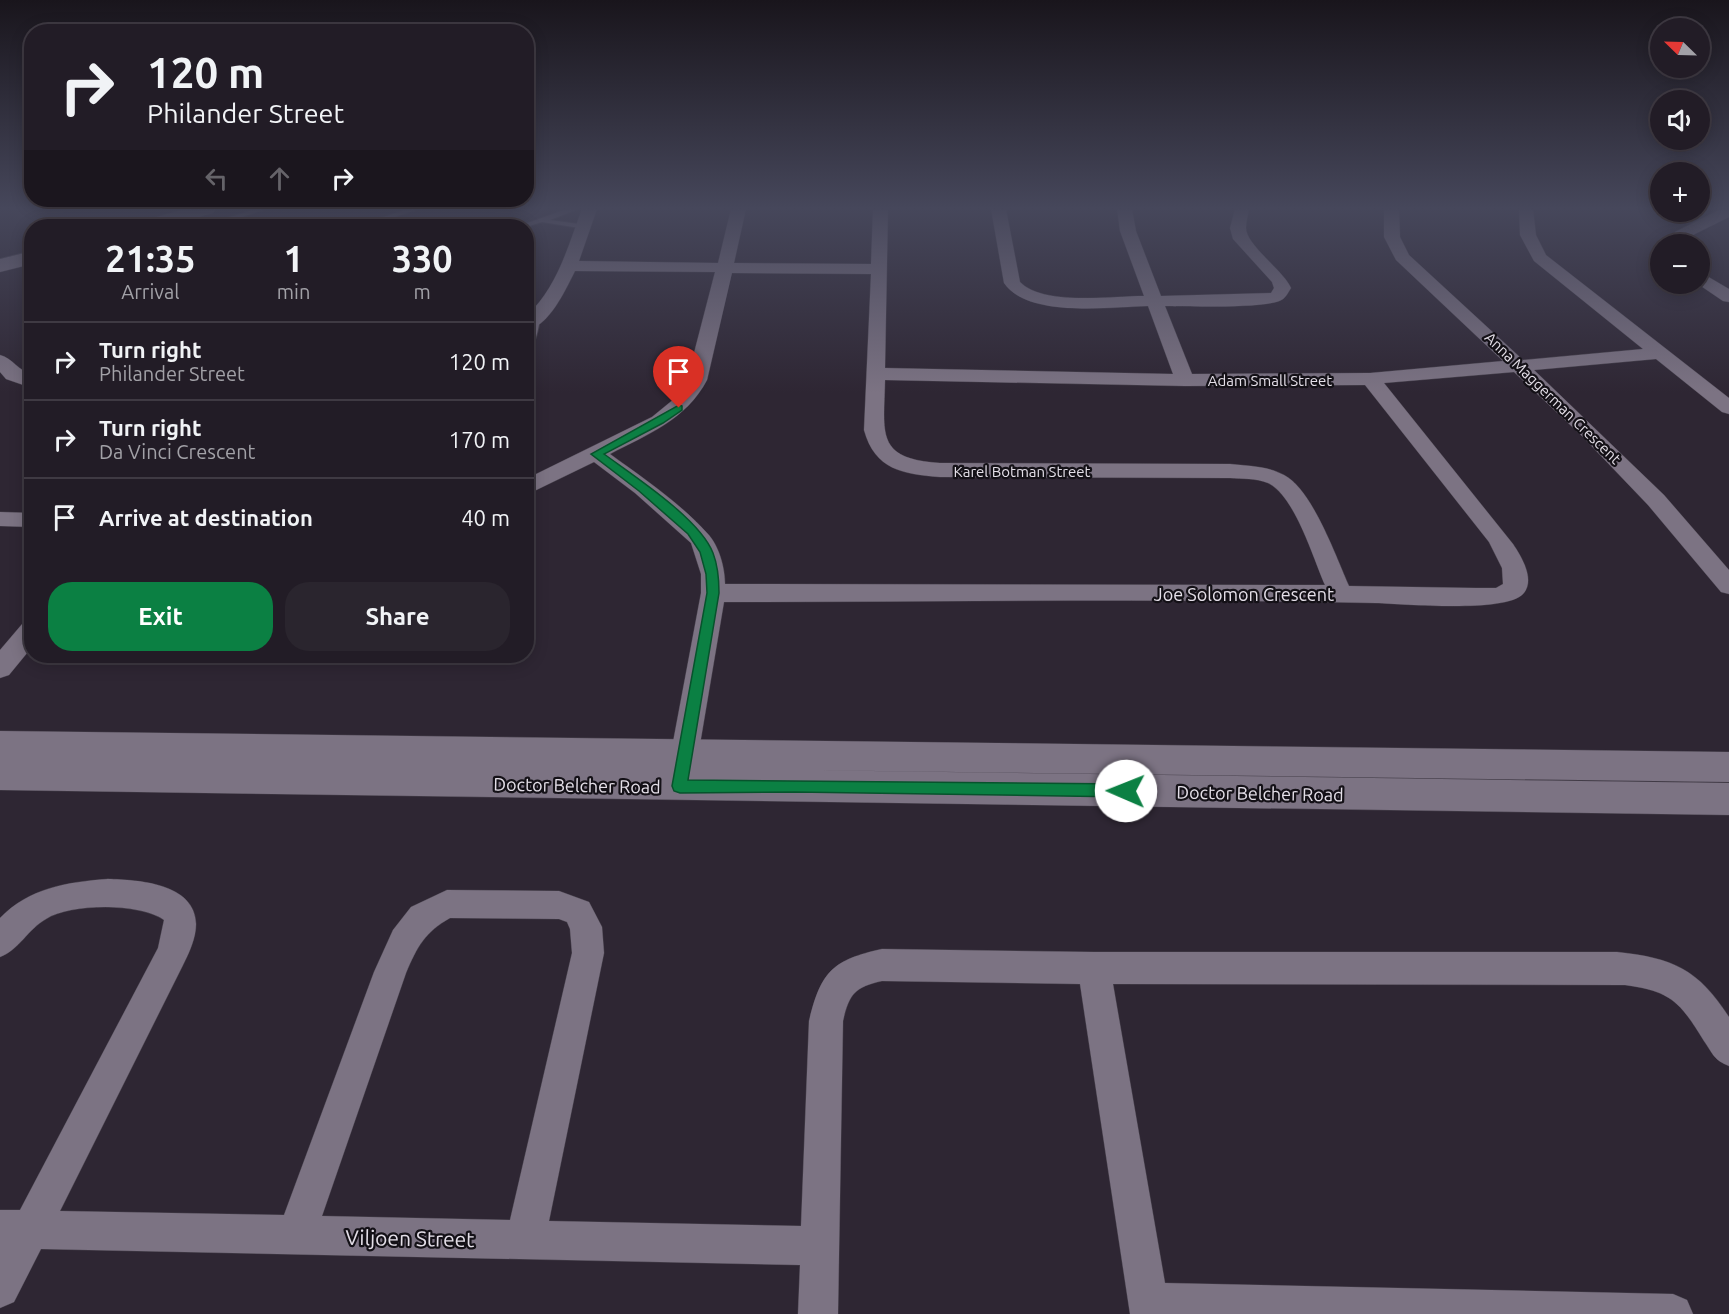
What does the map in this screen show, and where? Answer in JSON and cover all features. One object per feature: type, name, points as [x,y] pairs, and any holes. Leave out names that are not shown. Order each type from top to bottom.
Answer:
[{"type":"main road","name":"Doctor Belcher Road","points":[[0,746],[681,770],[795,786],[1729,799]]},
{"type":"main road","name":"Doctor Belcher Road","points":[[0,775],[681,770],[978,759],[1729,767]]},
{"type":"street","points":[[534,318],[565,270]]},
{"type":"street","points":[[534,484],[597,454],[679,408],[690,395],[697,380],[724,270]]},
{"type":"street","name":"Karel Botman Street","points":[[878,270],[878,374],[874,429],[877,446],[898,463],[917,469],[1230,471],[1254,473],[1279,480],[1294,495],[1302,508],[1341,594]]},
{"type":"street","points":[[1009,270],[1012,283],[1021,293],[1040,300],[1056,302],[1260,300],[1276,297],[1283,288],[1270,270]]},
{"type":"street","points":[[1143,270],[1185,380]]},
{"type":"street","name":"Anna Maggerman Crescent","points":[[1417,270],[1522,367],[1633,476],[1729,586]]},
{"type":"street","points":[[1556,270],[1729,408]]},
{"type":"street","points":[[1710,284],[1729,297]]},
{"type":"street","name":"Adam Small Street","points":[[878,374],[1185,380],[1370,379],[1661,353]]},
{"type":"street","points":[[0,361],[13,375],[24,379]]},
{"type":"street","name":"Joe Solomon Crescent","points":[[713,593],[1499,596],[1514,589],[1517,577],[1514,563],[1497,537],[1370,379]]},
{"type":"street","points":[[597,454],[644,488],[700,539],[706,551],[712,574],[713,593],[681,770]]},
{"type":"street","points":[[0,519],[24,520]]},
{"type":"street","points":[[0,668],[24,639]]},
{"type":"street","points":[[0,942],[17,922],[38,906],[96,893],[123,894],[162,900],[176,911],[181,926],[172,954],[14,1229],[0,1288]]},
{"type":"street","points":[[296,1236],[390,972],[404,941],[422,918],[447,904],[559,904],[578,912],[586,927],[588,953],[525,1240]]},
{"type":"street","points":[[818,1314],[826,1021],[831,994],[840,981],[865,968],[882,965],[1094,968],[1617,968],[1657,976],[1681,985],[1729,1049]]},
{"type":"street","points":[[1094,968],[1149,1309],[1673,1314]]},
{"type":"street","name":"Viljoen Street","points":[[14,1229],[820,1246]]},
{"type":"route","points":[[679,408],[597,454],[644,488],[700,539],[712,574],[713,593],[683,754],[680,786],[1126,791]]}]
